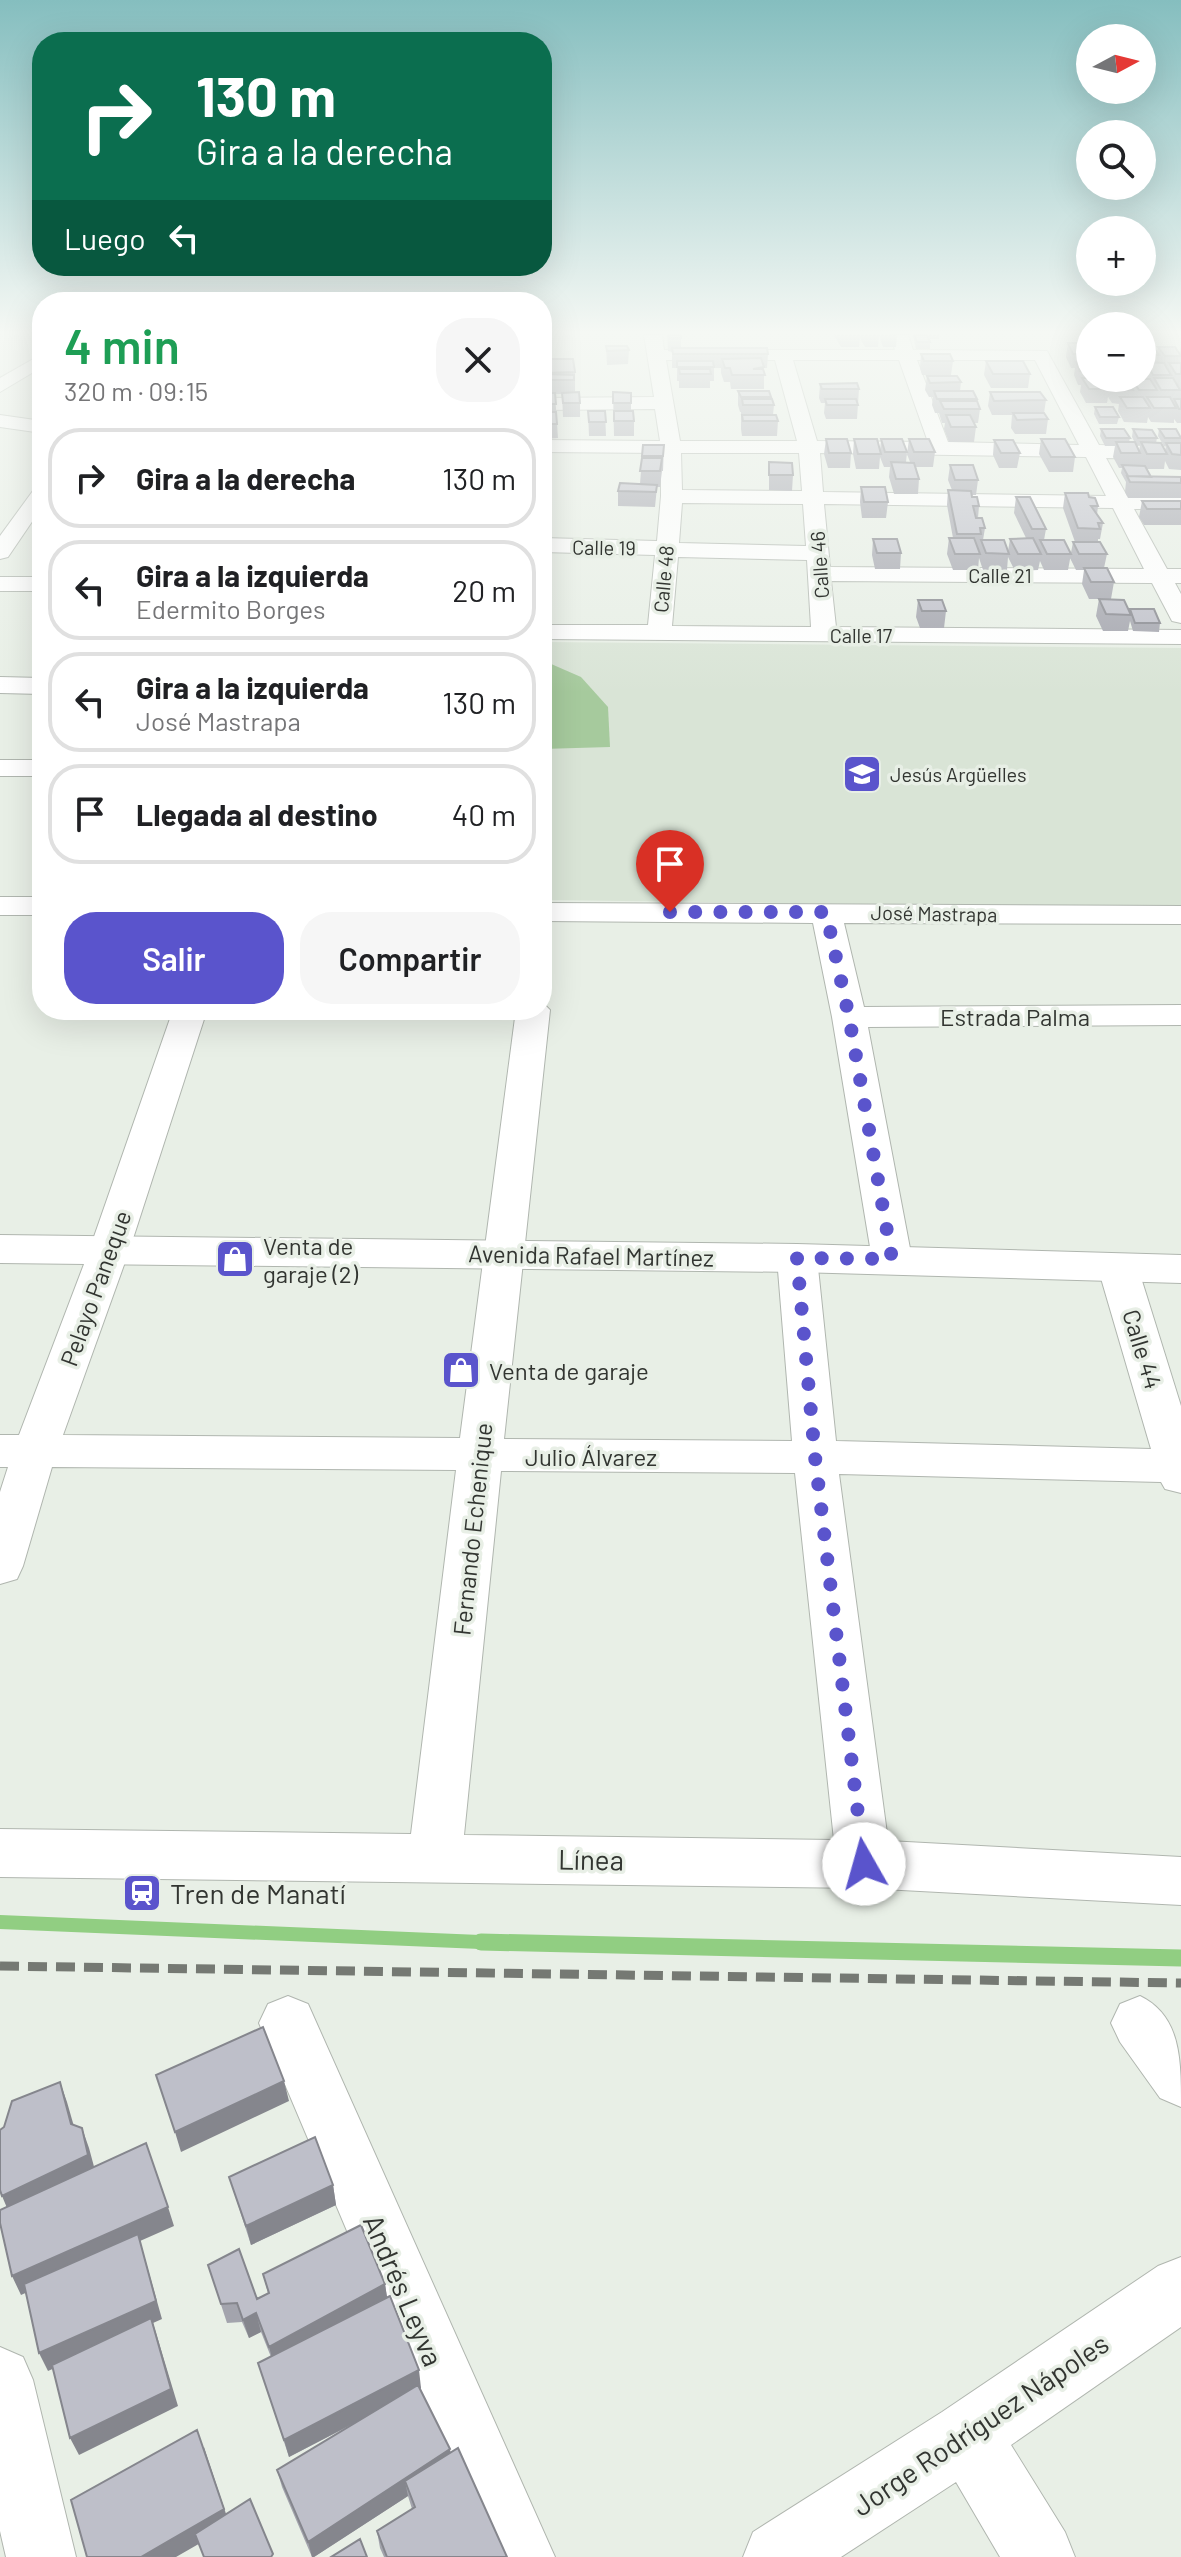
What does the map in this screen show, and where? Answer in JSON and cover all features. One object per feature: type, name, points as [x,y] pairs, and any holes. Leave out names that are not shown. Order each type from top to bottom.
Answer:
[{"type":"main road","name":"Avenida Rafael Martínez","points":[[0,1249],[892,1259],[1181,1269]]},
{"type":"street","name":"Calle 48","points":[[659,633],[672,496],[671,454]]},
{"type":"street","name":"Calle 46","points":[[810,454],[824,635]]},
{"type":"street","points":[[1093,454],[1120,502],[1170,576],[1181,616]]},
{"type":"street","points":[[672,496],[1181,503]]},
{"type":"street","points":[[0,506],[32,504]]},
{"type":"street","points":[[0,552],[32,512]]},
{"type":"street","name":"Calle 19","points":[[552,545],[666,549],[819,564]]},
{"type":"street","name":"Calle 21","points":[[819,564],[1170,576]]},
{"type":"street","points":[[0,584],[32,584]]},
{"type":"street","name":"Calle 17","points":[[552,632],[1181,637]]},
{"type":"street","points":[[0,685],[32,686]]},
{"type":"street","points":[[0,768],[32,768]]},
{"type":"street","points":[[0,906],[32,906]]},
{"type":"street","points":[[826,912],[849,1017],[892,1259]]},
{"type":"street","name":"José Mastrapa","points":[[552,920],[826,912],[1181,915]]},
{"type":"street","name":"Estrada Palma","points":[[849,1017],[1181,1015]]},
{"type":"street","name":"Pelayo Paneque","points":[[0,1566],[18,1451],[109,1251],[187,1020]]},
{"type":"street","name":"Fernando Echenique","points":[[435,1857],[501,1253],[532,1020]]},
{"type":"street","points":[[797,1258],[815,1457],[864,1864]]},
{"type":"street","name":"Calle 44","points":[[1118,1268],[1180,1469]]},
{"type":"street","name":"Julio Álvarez","points":[[18,1451],[815,1457],[1180,1469]]},
{"type":"street","name":"Línea","points":[[0,1853],[864,1864],[1181,1881]]},
{"type":"street","name":"Andrés Leyva","points":[[288,2023],[520,2557]]},
{"type":"street","points":[[1140,2023],[1181,2078]]},
{"type":"street","name":"Jorge Rodríguez Nápoles","points":[[778,2557],[966,2436],[1181,2289]]},
{"type":"street","points":[[0,2380],[41,2557]]},
{"type":"street","points":[[966,2436],[1040,2557]]},
{"type":"shaded area","name":"Jesús Argüelles","points":[[552,642],[1181,648],[1181,908],[552,900]]},
{"type":"green space","points":[[552,664],[581,677],[608,707],[610,747],[552,749]]},
{"type":"building","points":[[1050,454],[1074,454],[1075,457],[1051,457]]},
{"type":"building","points":[[642,458],[662,458],[660,471],[640,471]]},
{"type":"building","points":[[769,462],[792,463],[793,475],[769,475]]},
{"type":"building","points":[[891,462],[914,463],[919,479],[896,479]]},
{"type":"building","points":[[950,465],[973,465],[978,480],[955,480]]},
{"type":"building","points":[[1122,465],[1145,466],[1151,477],[1128,476]]},
{"type":"building","points":[[1127,476],[1181,477],[1181,483],[1130,482]]},
{"type":"building","points":[[620,483],[657,485],[656,492],[618,491]]},
{"type":"building","points":[[861,487],[885,487],[888,502],[864,502]]},
{"type":"building","points":[[948,490],[971,491],[972,497],[977,497],[979,506],[973,506],[976,518],[982,518],[985,528],[980,528],[981,534],[957,534]]},
{"type":"building","points":[[1065,493],[1088,493],[1089,497],[1095,498],[1098,506],[1091,506],[1103,523],[1098,523],[1100,529],[1078,528]]},
{"type":"building","points":[[1016,497],[1030,497],[1046,529],[1032,529]]},
{"type":"building","points":[[1142,501],[1181,501],[1181,509],[1147,509]]},
{"type":"building","points":[[949,538],[974,538],[980,554],[955,554]]},
{"type":"building","points":[[1033,538],[1041,554],[1018,554],[1010,539]]},
{"type":"building","points":[[873,539],[897,539],[901,553],[877,553]]},
{"type":"building","points":[[981,540],[1004,540],[1009,554],[986,553]]},
{"type":"building","points":[[1040,540],[1064,540],[1071,554],[1047,554]]},
{"type":"building","points":[[1073,542],[1100,542],[1107,554],[1079,554]]},
{"type":"building","points":[[1084,568],[1107,568],[1114,582],[1091,582]]},
{"type":"building","points":[[1099,599],[1124,600],[1131,615],[1106,614]]},
{"type":"building","points":[[918,600],[942,600],[946,611],[922,611]]},
{"type":"building","points":[[1130,609],[1154,609],[1160,623],[1135,623]]},
{"type":"building","points":[[263,2027],[284,2081],[175,2132],[156,2075]]},
{"type":"building","points":[[60,2082],[71,2124],[82,2128],[88,2155],[2,2196],[0,2130],[4,2127],[12,2101]]},
{"type":"building","points":[[315,2137],[333,2185],[246,2226],[229,2177]]},
{"type":"building","points":[[146,2143],[168,2207],[12,2276],[0,2210]]},
{"type":"building","points":[[361,2225],[385,2284],[269,2347],[256,2313],[243,2320],[237,2303],[221,2304],[208,2265],[239,2249],[257,2299],[269,2293],[263,2274]]},
{"type":"building","points":[[138,2234],[156,2301],[39,2353],[24,2284]]},
{"type":"building","points":[[390,2296],[419,2370],[284,2440],[258,2363]]},
{"type":"building","points":[[151,2318],[171,2389],[70,2438],[52,2365]]},
{"type":"building","points":[[418,2385],[450,2449],[308,2542],[277,2470]]},
{"type":"building","points":[[197,2430],[224,2509],[141,2557],[87,2557],[71,2500]]},
{"type":"building","points":[[458,2448],[507,2557],[387,2557],[377,2531],[415,2507],[405,2481]]},
{"type":"building","points":[[250,2499],[273,2554],[271,2557],[204,2557],[195,2534]]},
{"type":"building","points":[[360,2539],[367,2557],[331,2557]]},
{"type":"waterway","points":[[0,1922],[528,1944]]},
{"type":"waterway","points":[[481,1942],[1181,1958]]},
{"type":"railway","points":[[0,1966],[1181,1983]]},
{"type":"place","name":"Jesús Argüelles","points":[[862,774]]},
{"type":"place","name":"Venta de garaje (2)","points":[[235,1259]]},
{"type":"place","name":"Venta de garaje","points":[[461,1370]]},
{"type":"place","name":"Tren de Manatí","points":[[142,1893]]},
{"type":"route","points":[[670,912],[826,912],[849,1017],[892,1259],[797,1258],[815,1457],[864,1864]]}]
